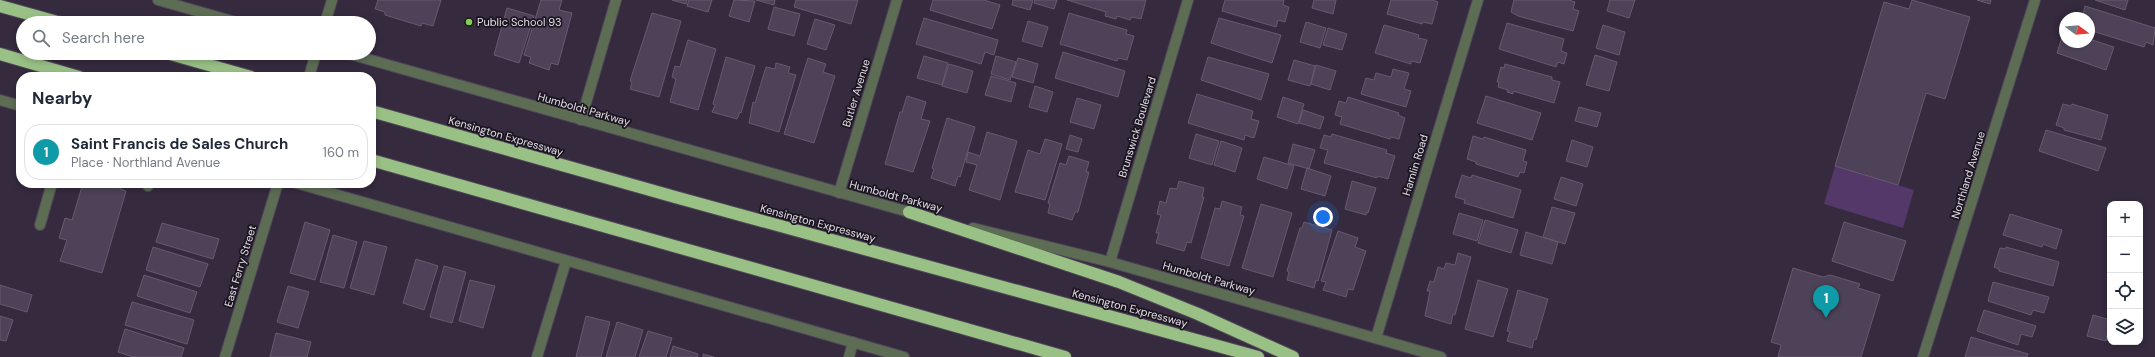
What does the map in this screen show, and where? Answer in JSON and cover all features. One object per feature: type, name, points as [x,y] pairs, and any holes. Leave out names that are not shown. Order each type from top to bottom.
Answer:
[{"type":"highway","points":[[0,6],[36,16]]},
{"type":"highway","points":[[0,54],[16,59]]},
{"type":"highway","points":[[21,60],[62,72]]},
{"type":"highway","points":[[192,60],[234,72]]},
{"type":"highway","name":"Kensington Expressway","points":[[376,112],[675,197],[1258,357]]},
{"type":"highway","points":[[376,161],[1066,357]]},
{"type":"highway","points":[[909,212],[1119,282],[1198,314],[1293,357]]},
{"type":"street","points":[[158,0],[214,16]]},
{"type":"street","points":[[327,16],[332,0]]},
{"type":"street","points":[[581,120],[616,0]]},
{"type":"street","name":"Butler Avenue","points":[[839,193],[897,0]]},
{"type":"street","name":"Brunswick Boulevard","points":[[1110,262],[1188,0]]},
{"type":"street","name":"Hamlin Road","points":[[1376,338],[1478,0]]},
{"type":"street","name":"Northland Avenue","points":[[1923,357],[2035,0]]},
{"type":"street","points":[[310,72],[314,60]]},
{"type":"street","name":"Humboldt Parkway","points":[[371,60],[839,193],[1110,262],[1441,357]]},
{"type":"street","points":[[0,100],[16,105]]},
{"type":"street","points":[[40,225],[51,188]]},
{"type":"street","name":"East Ferry Street","points":[[225,357],[276,188]]},
{"type":"street","points":[[313,188],[904,357]]},
{"type":"street","points":[[537,357],[566,261]]},
{"type":"street","points":[[849,357],[853,342]]},
{"type":"shaded area","points":[[1835,166],[1914,190],[1903,228],[1824,204]]},
{"type":"building","points":[[378,0],[441,0],[433,26],[422,23],[421,26],[385,15],[385,12],[375,9]]},
{"type":"building","points":[[541,0],[562,0],[559,10],[572,13],[558,65],[551,63],[549,70],[529,63],[531,57],[524,55]]},
{"type":"building","points":[[672,0],[687,0],[686,4]]},
{"type":"building","points":[[689,0],[712,0],[708,12],[687,6]]},
{"type":"building","points":[[734,0],[755,1],[749,22],[729,16]]},
{"type":"building","points":[[756,0],[775,0],[774,5]]},
{"type":"building","points":[[796,0],[858,0],[851,24],[794,7]]},
{"type":"building","points":[[933,0],[984,0],[1000,5],[992,29],[930,10]]},
{"type":"building","points":[[1013,0],[1033,0],[1030,10],[1012,5]]},
{"type":"building","points":[[1035,0],[1057,0],[1054,9],[1034,3]]},
{"type":"building","points":[[1067,0],[1146,0],[1141,19],[1132,17],[1130,20],[1117,16],[1116,19],[1105,16],[1106,12]]},
{"type":"building","points":[[1225,0],[1284,0],[1283,5],[1289,7],[1285,22],[1278,20],[1276,27],[1222,11]]},
{"type":"building","points":[[1314,0],[1336,0],[1333,14],[1312,8]]},
{"type":"building","points":[[1391,0],[1432,0],[1438,2],[1432,24],[1423,22],[1422,24],[1387,14]]},
{"type":"building","points":[[1514,0],[1569,0],[1575,2],[1573,9],[1579,11],[1573,31],[1518,16],[1511,12]]},
{"type":"building","points":[[1610,0],[1635,0],[1629,18],[1607,11]]},
{"type":"building","points":[[1912,0],[1970,17],[1945,99],[1926,93],[1898,185],[1835,166],[1884,2],[1909,9]]},
{"type":"building","points":[[1977,0],[1991,0],[1990,4]]},
{"type":"building","points":[[2095,0],[2128,0],[2125,10]]},
{"type":"building","points":[[2085,6],[2155,28],[2153,45],[2146,42],[2144,47],[2095,32],[2095,12],[2084,12]]},
{"type":"building","points":[[774,7],[800,14],[794,36],[768,29]]},
{"type":"building","points":[[507,8],[534,16],[519,63],[494,55]]},
{"type":"building","points":[[652,13],[681,21],[659,97],[630,89],[632,82],[630,81]]},
{"type":"building","points":[[1069,13],[1127,30],[1126,34],[1134,36],[1127,60],[1118,58],[1117,61],[1060,44]]},
{"type":"building","points":[[924,18],[998,40],[994,55],[985,52],[981,64],[916,44]]},
{"type":"building","points":[[1219,18],[1281,35],[1272,63],[1211,43]]},
{"type":"building","points":[[815,19],[835,25],[826,50],[807,44]]},
{"type":"building","points":[[1028,21],[1048,27],[1042,47],[1022,41]]},
{"type":"building","points":[[1306,22],[1326,28],[1320,48],[1300,42]]},
{"type":"building","points":[[1507,23],[1564,39],[1561,51],[1567,53],[1564,64],[1558,62],[1556,67],[1499,49]]},
{"type":"building","points":[[1384,25],[1419,35],[1418,38],[1427,40],[1420,63],[1411,61],[1411,64],[1375,53]]},
{"type":"building","points":[[1603,25],[1625,32],[1619,55],[1596,48]]},
{"type":"building","points":[[1328,28],[1347,34],[1342,50],[1323,45]]},
{"type":"building","points":[[688,40],[716,49],[698,110],[670,102],[676,79],[672,77],[675,66],[680,67]]},
{"type":"building","points":[[2095,41],[2114,47],[2106,70],[2057,53],[2059,47],[2059,48],[2095,48]]},
{"type":"building","points":[[1063,52],[1125,71],[1118,97],[1055,78]]},
{"type":"building","points":[[1595,55],[1617,62],[1609,91],[1586,85]]},
{"type":"building","points":[[924,56],[948,63],[942,85],[917,78]]},
{"type":"building","points":[[996,56],[1016,62],[1010,80],[991,74]]},
{"type":"building","points":[[726,57],[755,66],[741,113],[740,112],[737,119],[712,112]]},
{"type":"building","points":[[1208,57],[1269,74],[1261,100],[1201,80]]},
{"type":"building","points":[[808,58],[826,64],[823,72],[835,76],[814,143],[784,134]]},
{"type":"building","points":[[1018,58],[1038,64],[1033,83],[1012,77]]},
{"type":"building","points":[[1294,60],[1315,66],[1310,86],[1288,80]]},
{"type":"building","points":[[776,63],[790,67],[788,73],[796,75],[779,132],[749,123],[753,102],[755,103],[766,67],[775,69]]},
{"type":"building","points":[[949,64],[973,71],[967,93],[942,86]]},
{"type":"building","points":[[1505,64],[1552,77],[1552,80],[1560,82],[1554,103],[1513,91],[1513,94],[1507,92],[1508,90],[1498,87],[1499,82],[1497,82],[1501,67],[1504,68]]},
{"type":"building","points":[[1316,65],[1336,71],[1330,90],[1311,84]]},
{"type":"building","points":[[1393,69],[1409,73],[1404,89],[1411,91],[1406,107],[1361,94],[1366,78],[1374,80],[1376,73],[1391,77]]},
{"type":"building","points":[[991,76],[1016,83],[1011,102],[985,95]]},
{"type":"building","points":[[1035,86],[1053,92],[1047,112],[1029,107]]},
{"type":"building","points":[[1197,94],[1253,111],[1251,119],[1259,121],[1254,138],[1245,135],[1244,140],[1188,123]]},
{"type":"building","points":[[907,96],[926,102],[921,119],[930,121],[913,172],[885,164],[900,112],[902,112]]},
{"type":"building","points":[[1486,96],[1541,113],[1532,140],[1477,123]]},
{"type":"building","points":[[1283,97],[1304,104],[1298,124],[1277,117]]},
{"type":"building","points":[[1348,97],[1399,113],[1398,115],[1405,118],[1399,139],[1391,137],[1390,139],[1340,124],[1342,117],[1335,115],[1339,101],[1346,103]]},
{"type":"building","points":[[1077,98],[1101,105],[1094,129],[1070,122]]},
{"type":"building","points":[[2063,104],[2071,106],[2072,104],[2108,115],[2101,140],[2064,130],[2064,128],[2056,125]]},
{"type":"building","points":[[1579,107],[1601,113],[1597,127],[1575,121]]},
{"type":"building","points":[[1303,110],[1324,117],[1320,129],[1299,123]]},
{"type":"building","points":[[947,118],[975,127],[960,177],[958,176],[955,186],[931,178],[934,169],[932,168]]},
{"type":"building","points":[[2046,130],[2106,148],[2098,171],[2039,151]]},
{"type":"building","points":[[987,132],[1017,141],[1000,200],[969,190],[977,165],[966,162],[968,152],[980,156]]},
{"type":"building","points":[[1196,134],[1219,141],[1212,165],[1189,158]]},
{"type":"building","points":[[1332,134],[1387,150],[1386,153],[1395,156],[1388,179],[1378,176],[1377,178],[1324,163],[1328,150],[1320,148],[1324,135],[1331,137]]},
{"type":"building","points":[[1070,135],[1082,139],[1078,152],[1066,149]]},
{"type":"building","points":[[1473,136],[1483,139],[1484,137],[1526,150],[1523,161],[1527,162],[1524,173],[1520,172],[1518,177],[1476,164],[1476,162],[1467,159]]},
{"type":"building","points":[[1045,139],[1062,144],[1045,200],[1015,192],[1028,150],[1040,154]]},
{"type":"building","points":[[1572,140],[1593,147],[1587,167],[1566,161]]},
{"type":"building","points":[[1221,141],[1242,148],[1235,172],[1214,165]]},
{"type":"building","points":[[1293,144],[1315,150],[1309,169],[1288,163]]},
{"type":"building","points":[[1069,156],[1089,162],[1086,172],[1089,172],[1078,212],[1075,212],[1072,220],[1048,213],[1050,204],[1048,203],[1060,163],[1066,165]]},
{"type":"building","points":[[1264,157],[1294,166],[1287,189],[1257,179]]},
{"type":"building","points":[[1307,168],[1331,176],[1325,196],[1301,189]]},
{"type":"building","points":[[1462,175],[1471,178],[1472,175],[1521,190],[1513,218],[1464,203],[1465,200],[1455,197]]},
{"type":"building","points":[[1561,177],[1583,184],[1576,206],[1554,199]]},
{"type":"building","points":[[1179,181],[1204,188],[1202,197],[1204,197],[1191,243],[1187,242],[1184,251],[1156,243],[1159,233],[1156,233],[1161,215],[1157,214],[1160,201],[1166,203],[1170,188],[1177,189]]},
{"type":"building","points":[[1352,181],[1376,188],[1366,215],[1345,209]]},
{"type":"building","points":[[82,188],[120,188],[126,191],[102,273],[60,261],[67,240],[59,238],[65,218],[72,220]]},
{"type":"building","points":[[1222,201],[1242,207],[1240,215],[1244,216],[1229,266],[1201,258],[1215,208],[1220,209]]},
{"type":"building","points":[[1261,204],[1292,213],[1273,277],[1242,268]]},
{"type":"building","points":[[1552,207],[1575,213],[1565,244],[1543,237]]},
{"type":"building","points":[[1459,213],[1483,220],[1477,241],[1453,234]]},
{"type":"building","points":[[2010,214],[2062,230],[2056,249],[2043,244],[2042,247],[2003,235]]},
{"type":"building","points":[[1485,220],[1518,230],[1511,253],[1478,243]]},
{"type":"building","points":[[305,222],[330,230],[315,280],[290,273]]},
{"type":"building","points":[[1304,222],[1332,230],[1318,281],[1316,280],[1314,288],[1287,280],[1289,272],[1287,271],[1300,228],[1302,228]]},
{"type":"building","points":[[1844,222],[1906,241],[1893,281],[1832,261]]},
{"type":"building","points":[[162,223],[219,239],[213,259],[156,242]]},
{"type":"building","points":[[1338,231],[1358,238],[1355,247],[1366,251],[1353,290],[1348,289],[1346,297],[1323,290],[1326,282],[1321,281]]},
{"type":"building","points":[[1526,232],[1558,242],[1552,264],[1520,255]]},
{"type":"building","points":[[333,235],[357,242],[344,288],[320,282]]},
{"type":"building","points":[[364,241],[387,247],[374,295],[350,288]]},
{"type":"building","points":[[153,247],[208,264],[200,287],[146,270]]},
{"type":"building","points":[[2006,247],[2059,262],[2053,286],[1999,271],[1999,269],[1994,267],[2000,248],[2006,249]]},
{"type":"building","points":[[1458,253],[1471,257],[1455,315],[1453,314],[1451,324],[1425,316],[1430,291],[1427,291],[1430,281],[1434,282],[1438,267],[1444,269],[1446,263],[1455,265]]},
{"type":"building","points":[[416,259],[438,266],[424,310],[403,303]]},
{"type":"building","points":[[444,266],[466,272],[452,323],[430,317]]},
{"type":"building","points":[[1793,268],[1823,277],[1830,275],[1860,284],[1858,288],[1880,295],[1861,357],[1778,357],[1781,345],[1771,342]]},
{"type":"building","points":[[144,275],[197,292],[190,313],[137,296]]},
{"type":"building","points":[[470,280],[495,286],[483,328],[459,321]]},
{"type":"building","points":[[1478,280],[1508,289],[1493,337],[1465,329]]},
{"type":"building","points":[[1993,282],[2049,297],[2044,313],[2033,310],[2031,315],[1988,301]]},
{"type":"building","points":[[0,285],[32,295],[27,312],[0,304]]},
{"type":"building","points":[[288,286],[309,292],[298,328],[277,322]]},
{"type":"building","points":[[1518,290],[1548,299],[1536,340],[1534,339],[1532,348],[1507,341],[1510,332],[1507,331]]},
{"type":"building","points":[[132,302],[194,320],[187,344],[125,325]]},
{"type":"building","points":[[1984,310],[2036,326],[2032,337],[2021,334],[2018,345],[1977,331]]},
{"type":"building","points":[[2093,315],[2107,319],[2106,341],[2087,336]]},
{"type":"building","points":[[0,316],[13,320],[6,341],[0,340]]},
{"type":"building","points":[[586,316],[610,322],[601,357],[576,357]]},
{"type":"building","points":[[617,322],[643,330],[635,357],[606,357]]},
{"type":"building","points":[[125,329],[184,348],[181,357],[133,357],[118,352]]},
{"type":"building","points":[[648,331],[672,338],[666,357],[639,357]]},
{"type":"building","points":[[276,333],[311,342],[307,357],[270,357]]},
{"type":"building","points":[[1971,337],[2028,354],[2027,357],[1965,357]]},
{"type":"building","points":[[673,346],[698,354],[697,357],[670,357]]},
{"type":"building","points":[[703,354],[714,357],[703,357]]},
{"type":"place","name":"Public School 93","points":[[469,22]]},
{"type":"place","name":"Saint Francis de Sales Church","points":[[1826,318]]}]
